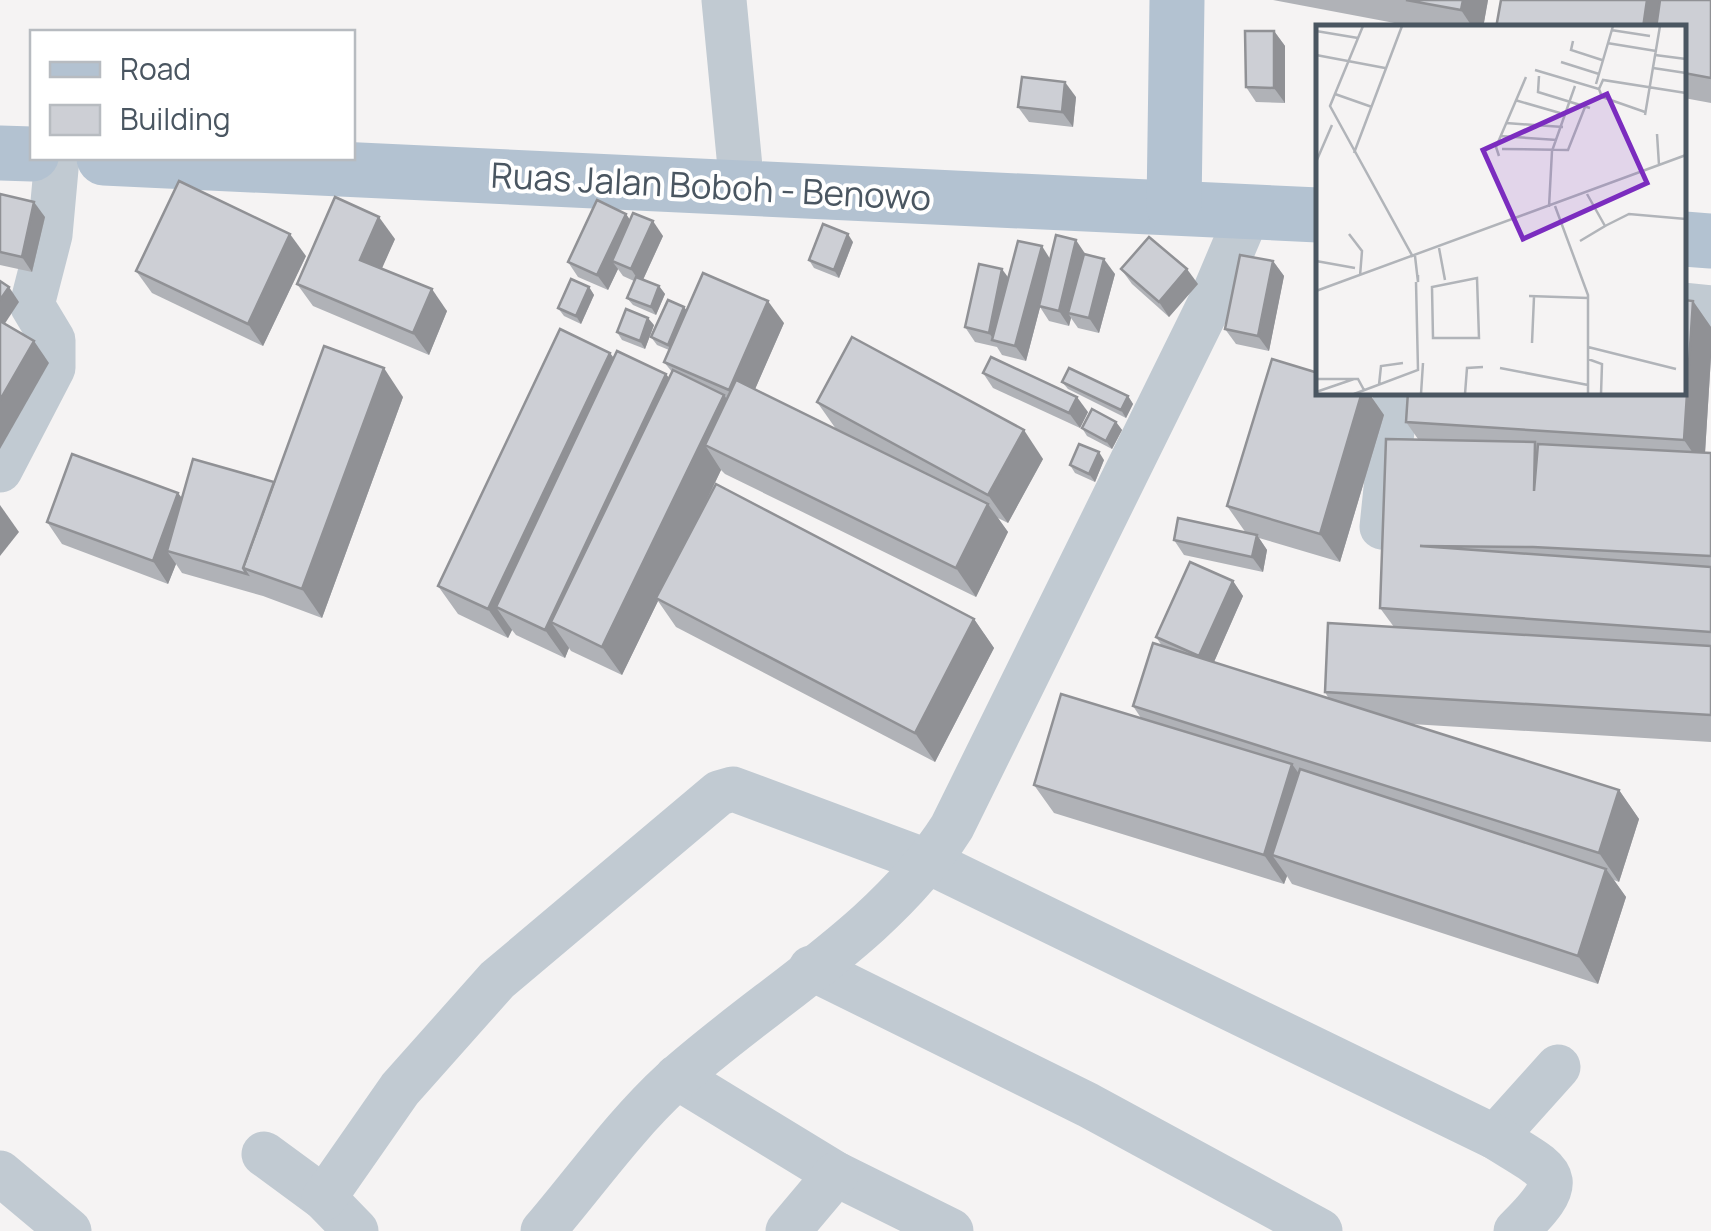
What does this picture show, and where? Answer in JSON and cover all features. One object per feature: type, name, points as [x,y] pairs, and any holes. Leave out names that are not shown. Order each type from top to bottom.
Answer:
[{"type":"main road","points":[[1174,206],[1176,0]]},
{"type":"main road","points":[[0,153],[30,154]]},
{"type":"main road","name":"Ruas Jalan Boboh - Benowo","points":[[147,160],[1316,215]]},
{"type":"main road","points":[[1686,240],[1711,241]]},
{"type":"street","points":[[724,0],[742,188]]},
{"type":"street","points":[[0,470],[53,368],[52,340],[32,304],[50,235],[57,160]]},
{"type":"street","points":[[543,1231],[677,1077],[876,916],[929,862],[952,826],[1211,301],[1249,211]]},
{"type":"street","points":[[1686,305],[1711,308]]},
{"type":"street","points":[[1382,527],[1396,395]]},
{"type":"street","points":[[324,1198],[400,1090],[497,980],[584,911],[719,792],[741,790],[929,862],[1496,1137],[1546,1169],[1551,1179],[1548,1200],[1516,1231]]},
{"type":"street","points":[[811,968],[1088,1105],[1320,1231]]},
{"type":"street","points":[[1496,1137],[1558,1067]]},
{"type":"street","points":[[677,1077],[836,1174],[951,1231]]},
{"type":"street","points":[[264,1154],[324,1198],[356,1231]]},
{"type":"street","points":[[0,1173],[69,1231]]},
{"type":"street","points":[[788,1231],[836,1174]]},
{"type":"street","points":[[889,1200],[921,1231]]},
{"type":"building","points":[[1406,0],[1463,0],[1461,10]]},
{"type":"building","points":[[1501,0],[1647,0],[1643,25],[1497,25]]},
{"type":"building","points":[[1660,0],[1711,0],[1711,78],[1686,73],[1686,25],[1656,25]]},
{"type":"building","points":[[1245,31],[1274,31],[1274,88],[1246,87]]},
{"type":"building","points":[[1022,77],[1065,82],[1062,112],[1018,107]]},
{"type":"building","points":[[179,181],[290,234],[248,324],[136,271]]},
{"type":"building","points":[[0,194],[34,202],[22,257],[0,252]]},
{"type":"building","points":[[335,197],[379,217],[360,260],[432,289],[413,333],[297,284]]},
{"type":"building","points":[[597,200],[626,214],[597,275],[568,262]]},
{"type":"building","points":[[633,213],[653,221],[631,269],[612,261]]},
{"type":"building","points":[[823,224],[848,234],[834,270],[809,260]]},
{"type":"building","points":[[1056,235],[1076,240],[1059,311],[1039,306]]},
{"type":"building","points":[[1149,237],[1187,269],[1159,302],[1121,269]]},
{"type":"building","points":[[1018,241],[1042,246],[1015,346],[992,340]]},
{"type":"building","points":[[1084,254],[1104,259],[1089,318],[1068,313]]},
{"type":"building","points":[[1240,255],[1273,261],[1258,336],[1225,329]]},
{"type":"building","points":[[979,264],[1002,269],[989,333],[965,327]]},
{"type":"building","points":[[703,273],[768,301],[729,390],[664,362]]},
{"type":"building","points":[[636,277],[659,286],[651,307],[627,298]]},
{"type":"building","points":[[571,279],[589,287],[576,316],[558,308]]},
{"type":"building","points":[[0,281],[9,287],[0,300]]},
{"type":"building","points":[[668,300],[684,307],[668,345],[651,337]]},
{"type":"building","points":[[1686,300],[1693,301],[1684,440],[1406,422],[1408,395],[1686,395]]},
{"type":"building","points":[[626,309],[648,318],[640,341],[617,332]]},
{"type":"building","points":[[0,321],[34,341],[0,400]]},
{"type":"building","points":[[560,329],[610,353],[488,609],[438,586]]},
{"type":"building","points":[[852,337],[1024,430],[988,495],[817,402]]},
{"type":"building","points":[[324,346],[384,368],[302,589],[243,568]]},
{"type":"building","points":[[617,351],[666,374],[545,630],[496,607]]},
{"type":"building","points":[[991,357],[1077,397],[1069,413],[983,373]]},
{"type":"building","points":[[1272,359],[1316,372],[1316,395],[1361,395],[1320,534],[1227,506]]},
{"type":"building","points":[[1069,368],[1128,396],[1121,410],[1062,382]]},
{"type":"building","points":[[673,370],[724,395],[602,647],[551,622]]},
{"type":"building","points":[[736,380],[988,504],[956,568],[705,445]]},
{"type":"building","points":[[1092,409],[1116,422],[1106,441],[1082,428]]},
{"type":"building","points":[[1386,439],[1535,442],[1534,491],[1538,444],[1711,453],[1711,556],[1420,546],[1711,567],[1711,632],[1380,608]]},
{"type":"building","points":[[1079,444],[1099,452],[1089,474],[1070,465]]},
{"type":"building","points":[[72,454],[178,493],[153,561],[47,522]]},
{"type":"building","points":[[193,459],[274,482],[243,568],[247,574],[167,551]]},
{"type":"building","points":[[716,484],[974,619],[915,733],[656,598]]},
{"type":"building","points":[[1178,518],[1257,535],[1252,557],[1174,540]]},
{"type":"building","points":[[1190,562],[1233,581],[1199,656],[1156,637]]},
{"type":"building","points":[[1328,623],[1711,646],[1711,715],[1325,692]]},
{"type":"building","points":[[1153,643],[1619,790],[1599,853],[1133,706]]},
{"type":"building","points":[[1061,694],[1292,764],[1264,855],[1034,785]]},
{"type":"building","points":[[1300,769],[1606,869],[1578,956],[1272,855]]}]
